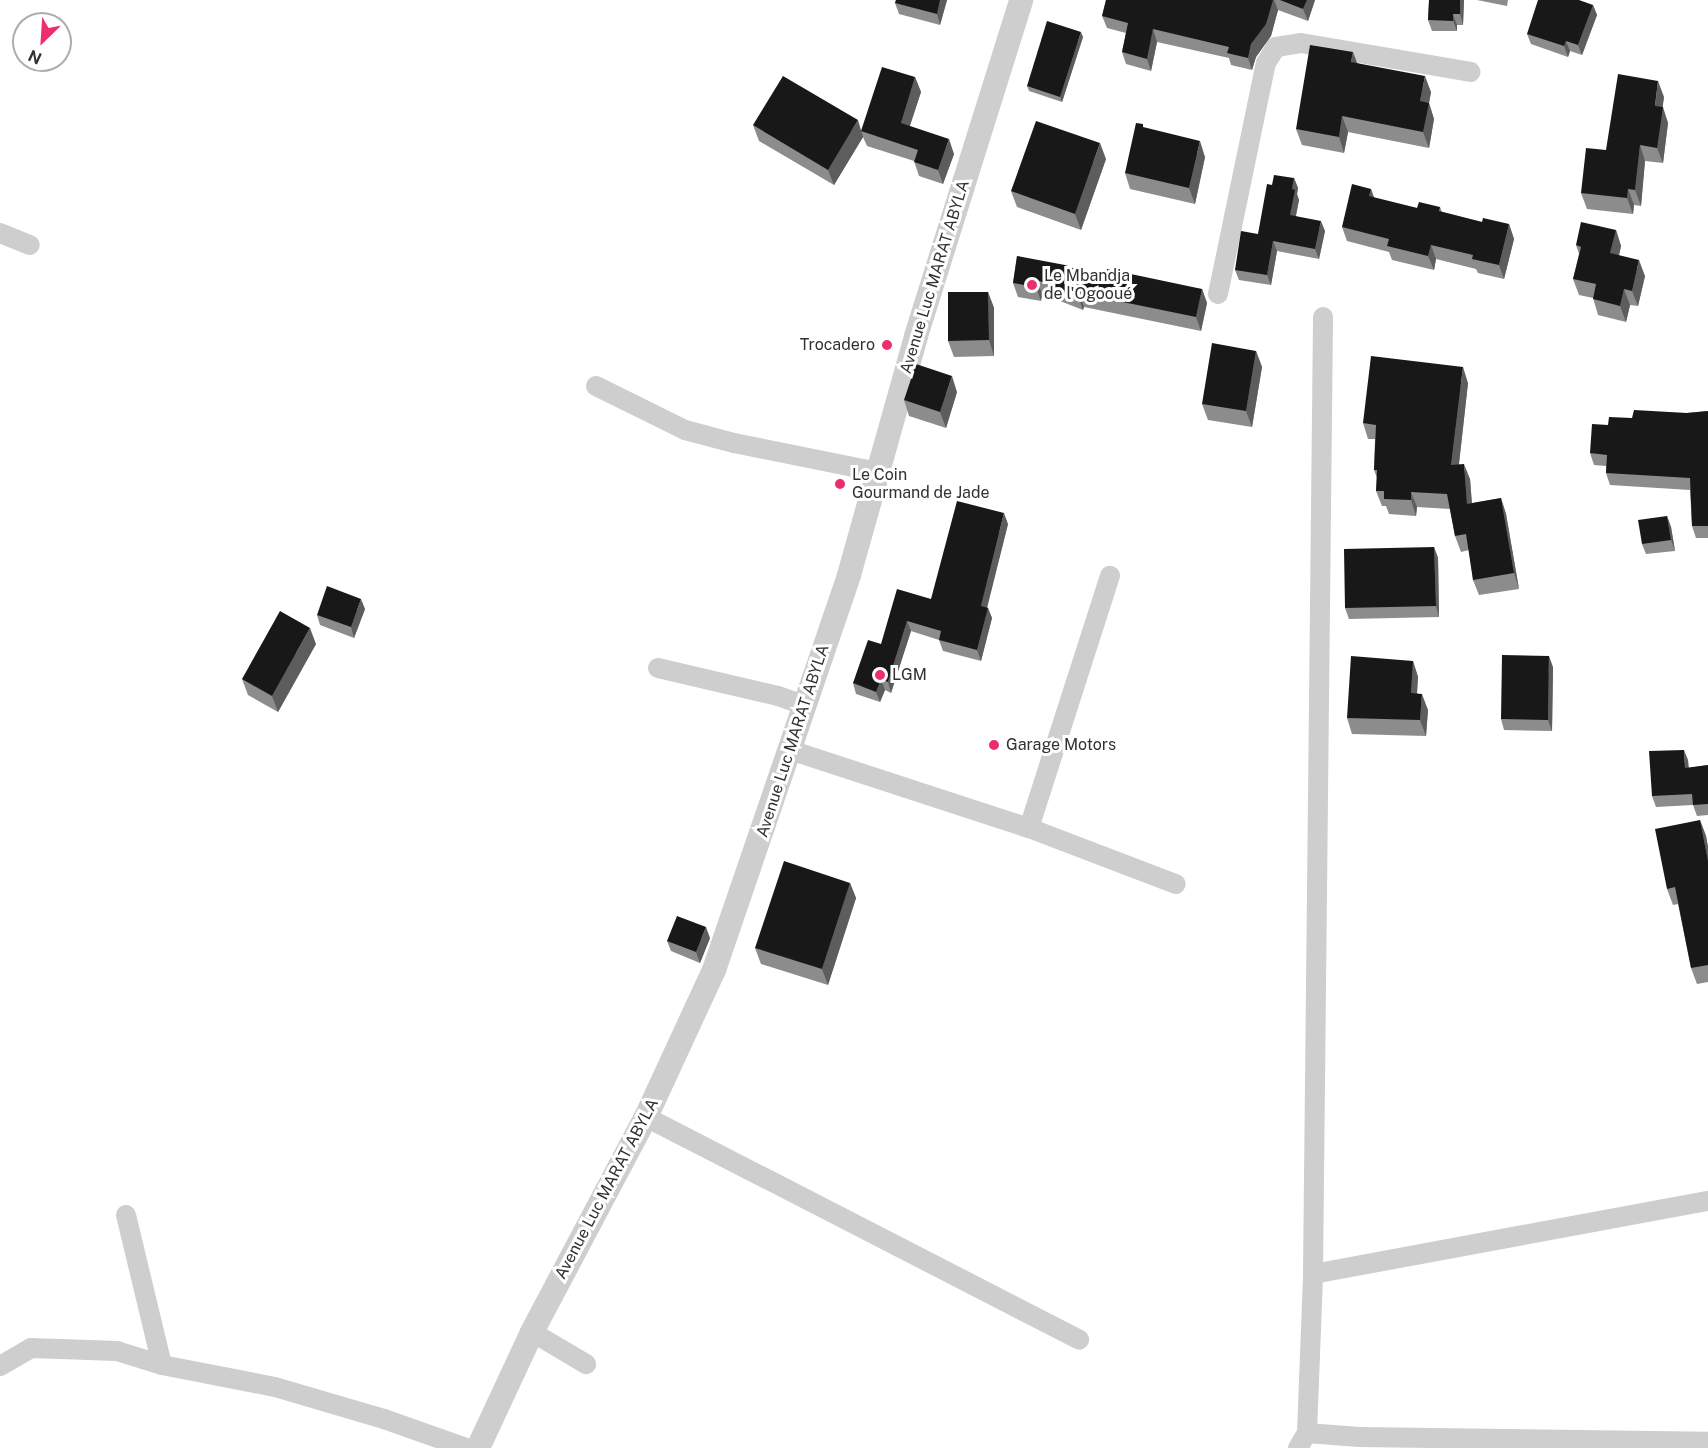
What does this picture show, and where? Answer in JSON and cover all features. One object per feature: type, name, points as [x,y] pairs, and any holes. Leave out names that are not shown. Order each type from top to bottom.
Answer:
[{"type":"street","name":"Avenue Luc MARAT ABYLA","points":[[478,1448],[532,1332],[646,1118],[714,970],[849,575],[916,336],[1022,0]]},
{"type":"street","points":[[1218,294],[1266,63],[1276,47],[1301,43],[1471,72]]},
{"type":"street","points":[[0,232],[30,245]]},
{"type":"street","points":[[1323,317],[1313,1274],[1302,1441],[1527,1444],[1708,1442]]},
{"type":"street","points":[[596,386],[685,430],[734,443],[878,472]]},
{"type":"street","points":[[1029,828],[1110,576]]},
{"type":"street","points":[[658,668],[778,696],[804,705]]},
{"type":"street","points":[[790,750],[1029,828],[1176,884]]},
{"type":"street","points":[[646,1118],[1079,1340]]},
{"type":"street","points":[[1313,1274],[1708,1201]]},
{"type":"street","points":[[126,1215],[162,1365]]},
{"type":"street","points":[[532,1332],[586,1364]]},
{"type":"street","points":[[0,1366],[31,1348],[117,1351],[162,1365],[274,1387],[384,1419],[465,1448]]},
{"type":"building","points":[[896,0],[940,0],[937,14],[895,3]]},
{"type":"building","points":[[1106,0],[1273,0],[1266,24],[1251,44],[1248,58],[1227,53],[1229,47],[1153,29],[1147,59],[1122,52],[1128,23],[1102,16]]},
{"type":"building","points":[[1280,0],[1307,0],[1303,9]]},
{"type":"building","points":[[1429,0],[1460,0],[1460,14],[1453,14],[1453,21],[1428,20]]},
{"type":"building","points":[[1538,0],[1579,0],[1593,5],[1578,45],[1566,41],[1564,46],[1527,34]]},
{"type":"building","points":[[1047,21],[1081,32],[1060,97],[1027,86]]},
{"type":"building","points":[[1310,45],[1353,52],[1351,62],[1425,76],[1420,101],[1429,103],[1423,132],[1342,116],[1339,137],[1296,129]]},
{"type":"building","points":[[882,67],[915,77],[901,123],[949,139],[938,170],[914,162],[918,150],[861,131]]},
{"type":"building","points":[[1618,74],[1658,81],[1655,106],[1663,107],[1657,148],[1640,145],[1635,190],[1628,189],[1627,198],[1581,193],[1586,148],[1606,150]]},
{"type":"building","points":[[783,76],[858,120],[828,170],[753,125]]},
{"type":"building","points":[[1036,121],[1100,143],[1075,214],[1011,191]]},
{"type":"building","points":[[1136,123],[1143,124],[1143,127],[1200,141],[1189,188],[1125,173]]},
{"type":"building","points":[[1274,175],[1294,178],[1292,189],[1295,190],[1290,215],[1321,221],[1315,249],[1273,241],[1267,275],[1235,270],[1241,231],[1258,234],[1267,184],[1272,185]]},
{"type":"building","points":[[1352,184],[1371,189],[1369,196],[1417,208],[1419,202],[1440,207],[1439,211],[1482,222],[1483,218],[1509,224],[1499,265],[1472,259],[1473,255],[1431,245],[1428,256],[1387,246],[1389,239],[1342,227]]},
{"type":"building","points":[[1581,222],[1616,230],[1610,253],[1639,260],[1632,291],[1624,289],[1620,306],[1593,299],[1596,284],[1573,279],[1581,247],[1576,245]]},
{"type":"building","points":[[1017,256],[1065,265],[1105,280],[1107,269],[1202,289],[1196,317],[1079,293],[1078,296],[1037,280],[1036,287],[1013,283]]},
{"type":"building","points":[[948,292],[988,292],[989,340],[948,341]]},
{"type":"building","points":[[1212,343],[1256,351],[1246,411],[1202,404]]},
{"type":"building","points":[[1371,356],[1463,367],[1451,465],[1464,464],[1467,504],[1501,498],[1514,573],[1473,580],[1466,534],[1455,536],[1447,494],[1411,492],[1411,500],[1384,499],[1384,491],[1376,491],[1377,470],[1374,470],[1376,425],[1363,423]]},
{"type":"building","points":[[916,364],[952,376],[940,412],[904,400]]},
{"type":"building","points":[[1634,410],[1687,413],[1708,411],[1708,526],[1692,526],[1690,478],[1606,473],[1607,455],[1590,453],[1592,424],[1608,425],[1609,417],[1632,418]]},
{"type":"building","points":[[957,501],[1004,513],[981,606],[988,608],[977,650],[939,640],[941,631],[907,621],[888,682],[881,679],[876,692],[853,683],[868,640],[881,644],[897,589],[931,599]]},
{"type":"building","points":[[1667,516],[1671,540],[1642,544],[1638,520]]},
{"type":"building","points":[[1434,547],[1436,606],[1345,608],[1344,549]]},
{"type":"building","points":[[327,586],[361,599],[351,627],[317,615]]},
{"type":"building","points":[[280,611],[310,628],[272,696],[242,679]]},
{"type":"building","points":[[1502,655],[1549,656],[1548,720],[1501,719]]},
{"type":"building","points":[[1351,656],[1413,661],[1411,693],[1422,694],[1420,720],[1347,718]]},
{"type":"building","points":[[1684,750],[1685,768],[1708,765],[1708,804],[1693,805],[1692,794],[1652,796],[1649,751]]},
{"type":"building","points":[[1700,820],[1708,861],[1708,965],[1691,968],[1675,887],[1667,889],[1655,829]]},
{"type":"building","points":[[784,861],[850,883],[822,969],[755,948]]},
{"type":"building","points":[[677,916],[706,927],[696,952],[667,941]]},
{"type":"place","name":"Le Mbandja de l'Ogooué","points":[[1032,285]]},
{"type":"place","name":"Trocadero","points":[[887,345]]},
{"type":"place","name":"Le Coin Gourmand de Jade","points":[[840,484]]},
{"type":"place","name":"LGM","points":[[880,675]]},
{"type":"place","name":"Garage Motors","points":[[994,745]]}]
